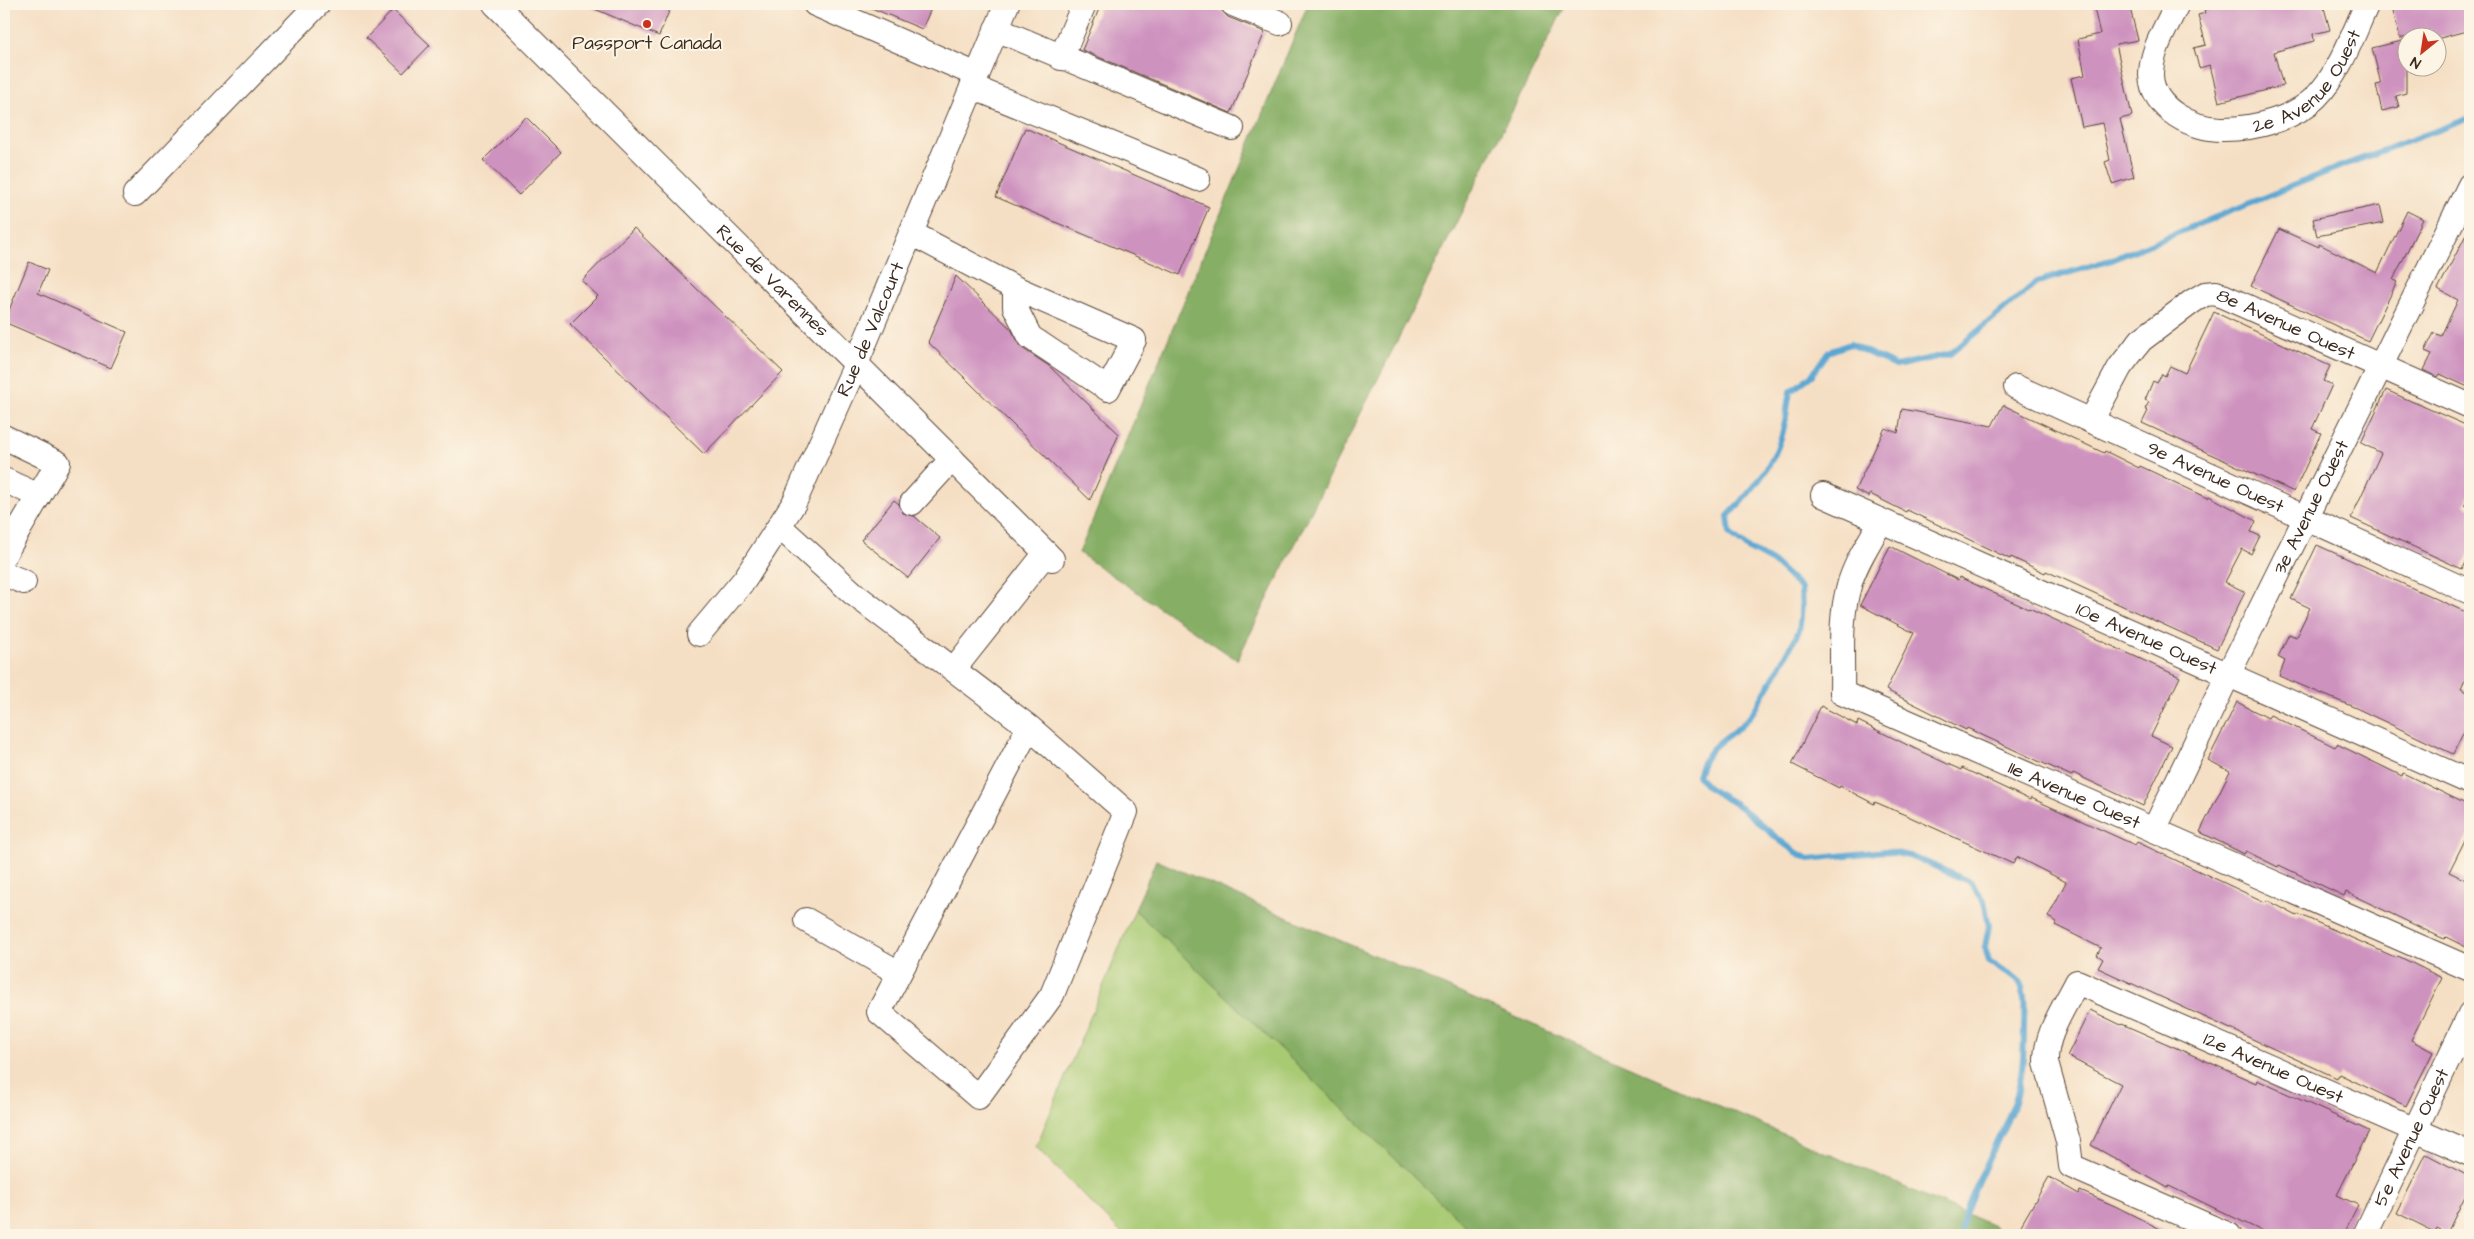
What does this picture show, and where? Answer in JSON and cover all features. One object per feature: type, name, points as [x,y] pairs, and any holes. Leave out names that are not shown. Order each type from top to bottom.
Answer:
[{"type":"street","points":[[135,194],[318,4]]},
{"type":"street","name":"Rue de Varennes","points":[[494,4],[1049,556],[954,670]]},
{"type":"street","points":[[815,4],[974,81],[1198,180]]},
{"type":"street","name":"Rue de Valcourt","points":[[699,634],[745,579],[794,503],[856,364],[1007,4]]},
{"type":"street","points":[[1061,58],[1084,4]]},
{"type":"street","points":[[1233,4],[1280,23]]},
{"type":"street","name":"2e Avenue Ouest","points":[[2177,4],[2152,60],[2151,76],[2155,90],[2169,110],[2182,119],[2222,130],[2266,123],[2302,108],[2316,98],[2329,81],[2367,4]]},
{"type":"street","points":[[996,29],[1061,58],[1232,128]]},
{"type":"street","name":"3e Avenue Ouest","points":[[2154,830],[2228,675],[2381,366],[2463,217],[2470,185]]},
{"type":"street","points":[[910,233],[1015,288],[1134,340],[1108,390],[1030,337],[1015,307],[1015,288]]},
{"type":"street","name":"8e Avenue Ouest","points":[[2091,420],[2120,367],[2141,340],[2205,294],[2216,293],[2225,295],[2470,406]]},
{"type":"street","name":"9e Avenue Ouest","points":[[2016,387],[2470,592]]},
{"type":"street","points":[[4,438],[58,464],[38,496],[8,573]]},
{"type":"street","points":[[912,503],[952,459]]},
{"type":"street","points":[[4,480],[38,496]]},
{"type":"street","name":"10e Avenue Ouest","points":[[1823,495],[2470,782]]},
{"type":"street","name":"11e Avenue Ouest","points":[[1881,521],[1854,571],[1849,586],[1845,604],[1842,693],[2470,969]]},
{"type":"street","points":[[780,527],[854,594],[1029,727],[1126,812],[1052,994],[978,1097],[879,1012],[1029,727]]},
{"type":"street","points":[[806,920],[899,973]]},
{"type":"street","name":"12e Avenue Ouest","points":[[2229,1235],[2070,1166],[2068,1141],[2046,1063],[2046,1052],[2048,1040],[2077,982],[2470,1154]]},
{"type":"street","name":"5e Avenue Ouest","points":[[2365,1235],[2470,1014]]},
{"type":"green space","points":[[1308,4],[1566,4],[1237,660],[1079,553]]},
{"type":"green space","points":[[1156,860],[1996,1227],[1996,1235],[1475,1235],[1135,910]]},
{"type":"green space","points":[[1135,910],[1475,1235],[1123,1235],[1036,1147]]},
{"type":"building","name":"Passport Canada","points":[[583,4],[672,4],[659,36]]},
{"type":"building","points":[[862,4],[933,4],[922,29]]},
{"type":"building","points":[[1101,4],[1206,4],[1221,10],[1228,17],[1265,32],[1231,113],[1082,50]]},
{"type":"building","points":[[2093,4],[2129,4],[2138,40],[2116,44],[2132,116],[2120,119],[2134,177],[2112,184],[2105,162],[2110,160],[2102,123],[2082,127],[2071,78],[2085,75],[2078,39],[2100,34]]},
{"type":"building","points":[[2228,4],[2323,4],[2330,30],[2313,34],[2314,41],[2274,52],[2283,86],[2219,102],[2210,65],[2199,68],[2194,48],[2206,45],[2198,15],[2205,13],[2204,10]]},
{"type":"building","points":[[2391,4],[2470,4],[2470,30],[2446,36],[2446,28],[2397,28]]},
{"type":"building","points":[[393,10],[430,45],[403,73],[366,38]]},
{"type":"building","points":[[2396,42],[2396,78],[2406,78],[2406,93],[2396,96],[2399,107],[2382,111],[2376,85],[2381,84],[2372,48]]},
{"type":"building","points":[[526,117],[561,152],[519,195],[483,160]]},
{"type":"building","points":[[1025,128],[1209,207],[1180,275],[996,197]]},
{"type":"building","points":[[2380,205],[2384,223],[2317,236],[2313,219]]},
{"type":"building","points":[[2407,211],[2423,219],[2393,280],[2397,282],[2368,341],[2251,286],[2279,229],[2319,247],[2319,244],[2377,273]]},
{"type":"building","points":[[2470,227],[2470,388],[2440,374],[2438,377],[2424,370],[2432,354],[2425,351],[2434,333],[2441,336],[2458,300],[2438,289]]},
{"type":"building","points":[[634,228],[783,372],[704,454],[570,324],[598,296],[582,281]]},
{"type":"building","points":[[29,262],[48,270],[38,293],[127,332],[111,368],[4,322]]},
{"type":"building","points":[[956,276],[1011,329],[1022,348],[1049,366],[1119,434],[1090,500],[928,342]]},
{"type":"building","points":[[2214,312],[2330,366],[2323,381],[2332,385],[2312,429],[2321,433],[2294,492],[2142,423],[2148,411],[2145,409],[2149,402],[2145,400],[2153,381],[2157,383],[2162,374],[2165,376],[2170,366],[2185,373]]},
{"type":"building","points":[[2386,390],[2470,427],[2470,493],[2465,505],[2470,508],[2470,551],[2462,569],[2351,518],[2381,453],[2361,443]]},
{"type":"building","points":[[2003,405],[2104,453],[2105,451],[2139,468],[2140,466],[2208,498],[2209,496],[2256,521],[2251,532],[2260,536],[2251,554],[2242,549],[2225,582],[2245,592],[2217,649],[2046,571],[2045,573],[2011,557],[2010,559],[1907,510],[1906,512],[1870,494],[1869,497],[1855,490],[1885,428],[1898,433],[1902,409],[1992,426]]},
{"type":"building","points":[[894,500],[899,504],[903,513],[914,516],[940,538],[908,578],[861,540]]},
{"type":"building","points":[[2317,545],[2470,614],[2470,669],[2461,689],[2470,693],[2470,719],[2453,754],[2356,708],[2279,676],[2285,661],[2278,657],[2289,634],[2296,637],[2310,608],[2291,599]]},
{"type":"building","points":[[1890,546],[1958,580],[1959,577],[2180,677],[2151,736],[2172,746],[2143,806],[2073,773],[2072,776],[1967,728],[1966,730],[1886,690],[1914,633],[1860,605]]},
{"type":"building","points":[[2237,702],[2268,718],[2270,715],[2335,747],[2337,744],[2402,776],[2403,773],[2470,806],[2470,830],[2449,872],[2470,882],[2470,949],[2446,937],[2444,939],[2346,892],[2344,896],[2246,851],[2244,854],[2200,832],[2230,771],[2208,760]]},
{"type":"building","points":[[1821,706],[1857,725],[1858,721],[1961,770],[1962,768],[2030,800],[2031,798],[2135,845],[2137,842],[2265,902],[2267,900],[2297,916],[2298,914],[2397,958],[2398,956],[2442,978],[2411,1040],[2433,1052],[2406,1106],[2339,1074],[2337,1078],[2098,968],[2103,959],[2097,955],[2101,948],[2055,925],[2057,922],[2048,917],[2066,882],[2017,857],[2013,864],[1910,817],[1875,802],[1874,804],[1792,764]]},
{"type":"building","points":[[2090,1010],[2256,1083],[2257,1080],[2369,1131],[2337,1195],[2358,1205],[2343,1235],[2270,1235],[2169,1186],[2168,1188],[2091,1145],[2121,1084],[2067,1056]]},
{"type":"building","points":[[2426,1154],[2470,1177],[2470,1186],[2447,1233],[2437,1228],[2435,1232],[2397,1213]]},
{"type":"building","points":[[2049,1177],[2079,1194],[2080,1191],[2115,1206],[2172,1235],[2033,1235],[2020,1227]]},
{"type":"waterway","points":[[1961,1235],[1962,1224],[1974,1191],[2009,1117],[2017,1095],[2023,1055],[2023,990],[2015,977],[1989,962],[1985,947],[1989,926],[1984,901],[1970,882],[1914,857],[1886,851],[1809,859],[1782,842],[1740,807],[1711,790],[1698,775],[1702,764],[1713,748],[1752,714],[1796,636],[1801,619],[1801,588],[1773,562],[1749,549],[1730,534],[1728,516],[1760,479],[1773,458],[1783,430],[1790,392],[1812,375],[1828,352],[1850,344],[1896,366],[1950,354],[2037,282],[2111,260],[2339,167],[2470,118]]},
{"type":"place","name":"Passport Canada","points":[[647,24]]}]
